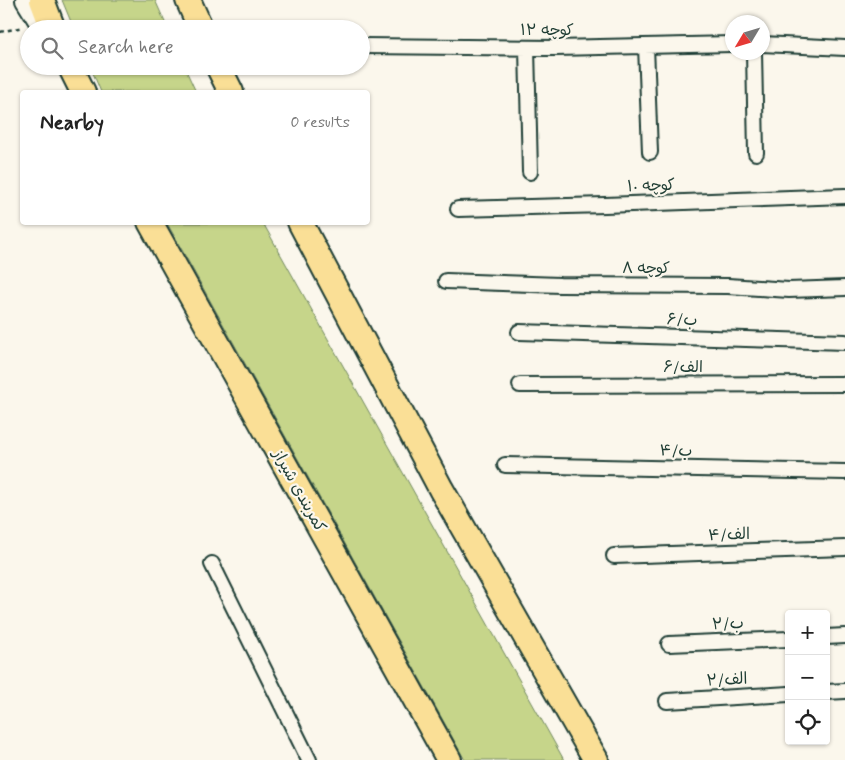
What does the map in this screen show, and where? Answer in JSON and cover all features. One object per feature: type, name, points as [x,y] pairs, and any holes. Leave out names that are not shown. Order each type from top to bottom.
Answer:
[{"type":"highway","points":[[42,0],[50,20]]},
{"type":"highway","points":[[188,0],[197,20]]},
{"type":"highway","points":[[222,75],[230,90]]},
{"type":"highway","name":"کمربندی شیراز","points":[[152,225],[449,760]]},
{"type":"highway","points":[[302,225],[441,489],[596,760]]},
{"type":"main road","points":[[26,0],[38,20]]},
{"type":"street","name":"کوچه ۱۲","points":[[370,46],[527,48],[725,44]]},
{"type":"street","points":[[770,44],[845,48]]},
{"type":"street","points":[[646,46],[650,152]]},
{"type":"street","points":[[527,48],[530,172]]},
{"type":"street","points":[[754,60],[756,153]]},
{"type":"street","name":"کوچه ۱۰","points":[[458,209],[845,196]]},
{"type":"street","name":"کوچه ۸","points":[[446,281],[560,285],[728,286],[789,290],[845,288]]},
{"type":"street","name":"ب/۶","points":[[519,332],[845,342]]},
{"type":"street","name":"۶/الف","points":[[520,385],[845,384]]},
{"type":"street","name":"۴/ب","points":[[505,465],[845,472]]},
{"type":"street","name":"۴/الف","points":[[614,556],[845,548]]},
{"type":"street","points":[[212,564],[309,760]]},
{"type":"street","points":[[830,637],[845,636]]},
{"type":"street","name":"۲/ب","points":[[669,644],[785,639]]},
{"type":"street","points":[[830,692],[845,690]]},
{"type":"street","name":"۲/الف","points":[[668,701],[785,694]]},
{"type":"green space","points":[[62,0],[155,0],[164,20],[70,20]]},
{"type":"green space","points":[[94,75],[188,75],[195,90],[100,90]]},
{"type":"green space","points":[[168,225],[264,225],[564,760],[465,760]]}]
